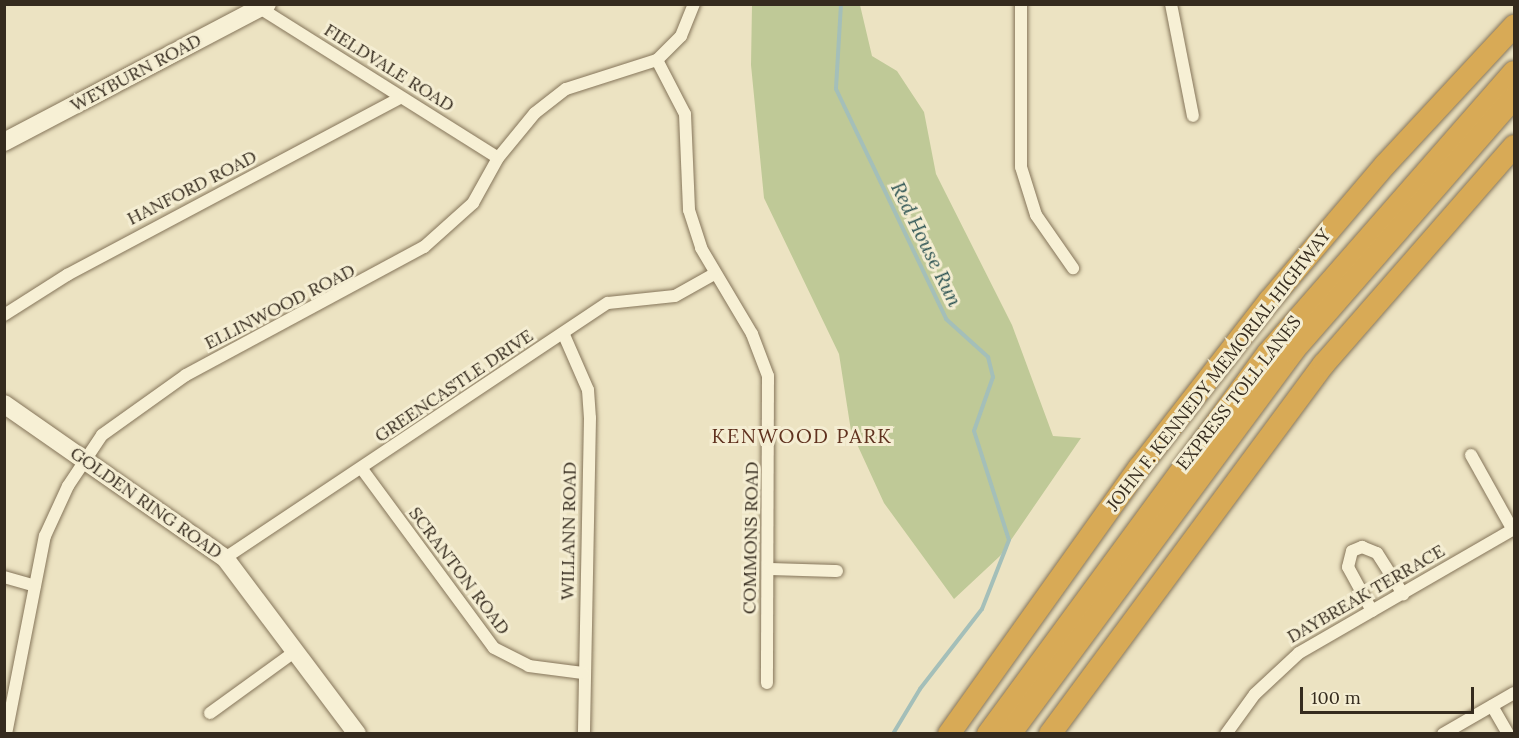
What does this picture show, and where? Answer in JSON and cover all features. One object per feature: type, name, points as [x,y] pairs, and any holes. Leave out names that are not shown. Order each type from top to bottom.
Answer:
[{"type":"highway","name":"JOHN F. KENNEDY MEMORIAL HIGHWAY","points":[[949,734],[1139,468],[1270,300],[1385,165],[1515,26]]},
{"type":"highway","name":"EXPRESS TOLL LANES","points":[[988,734],[1268,353],[1515,72]]},
{"type":"highway","name":"EXPRESS TOLL LANES","points":[[1010,734],[1293,351],[1515,98]]},
{"type":"highway","points":[[1050,734],[1317,373],[1515,146]]},
{"type":"street","name":"ELLINWOOD ROAD","points":[[6,734],[45,536],[84,459],[110,426],[154,394],[424,247],[473,203],[498,158],[535,113],[566,89],[638,70],[657,60],[681,36],[694,4]]},
{"type":"street","points":[[1021,4],[1021,167],[1036,214],[1072,268]]},
{"type":"street","points":[[1171,4],[1193,116]]},
{"type":"street","name":"FIELDVALE ROAD","points":[[264,6],[400,98],[498,158]]},
{"type":"street","name":"WEYBURN ROAD","points":[[4,142],[264,6]]},
{"type":"street","name":"COMMONS ROAD","points":[[657,60],[685,114],[689,210],[714,274],[752,334],[768,376],[767,683]]},
{"type":"street","name":"HANFORD ROAD","points":[[4,315],[66,275],[400,98]]},
{"type":"street","name":"GREENCASTLE DRIVE","points":[[225,558],[362,469],[608,303],[675,296],[714,274]]},
{"type":"street","name":"WILLANN ROAD","points":[[564,334],[585,380],[590,409],[583,673],[584,734]]},
{"type":"street","name":"GOLDEN RING ROAD","points":[[4,404],[225,558],[297,650],[357,734]]},
{"type":"street","points":[[1471,455],[1514,529]]},
{"type":"street","name":"SCRANTON ROAD","points":[[362,469],[494,648],[529,666],[583,673]]},
{"type":"street","name":"DAYBREAK TERRACE","points":[[1226,734],[1281,668],[1372,611],[1514,529]]},
{"type":"street","points":[[1372,611],[1348,567],[1352,551],[1362,547],[1377,553],[1403,594]]},
{"type":"street","points":[[768,569],[837,571]]},
{"type":"street","points":[[4,577],[35,586]]},
{"type":"street","points":[[210,713],[297,650]]},
{"type":"street","points":[[1443,734],[1515,693]]},
{"type":"street","points":[[1492,706],[1508,734]]},
{"type":"green space","points":[[752,5],[860,5],[872,56],[897,71],[924,112],[936,174],[1012,325],[1053,436],[1081,438],[1000,556],[954,599],[884,503],[851,431],[839,354],[764,198],[751,65]]},
{"type":"waterway","name":"Red House Run","points":[[841,4],[836,89],[946,319],[988,357],[993,377],[974,431],[1009,540],[982,609],[920,689],[893,734]]},
{"type":"district","name":"KENWOOD PARK","points":[[802,435]]}]
